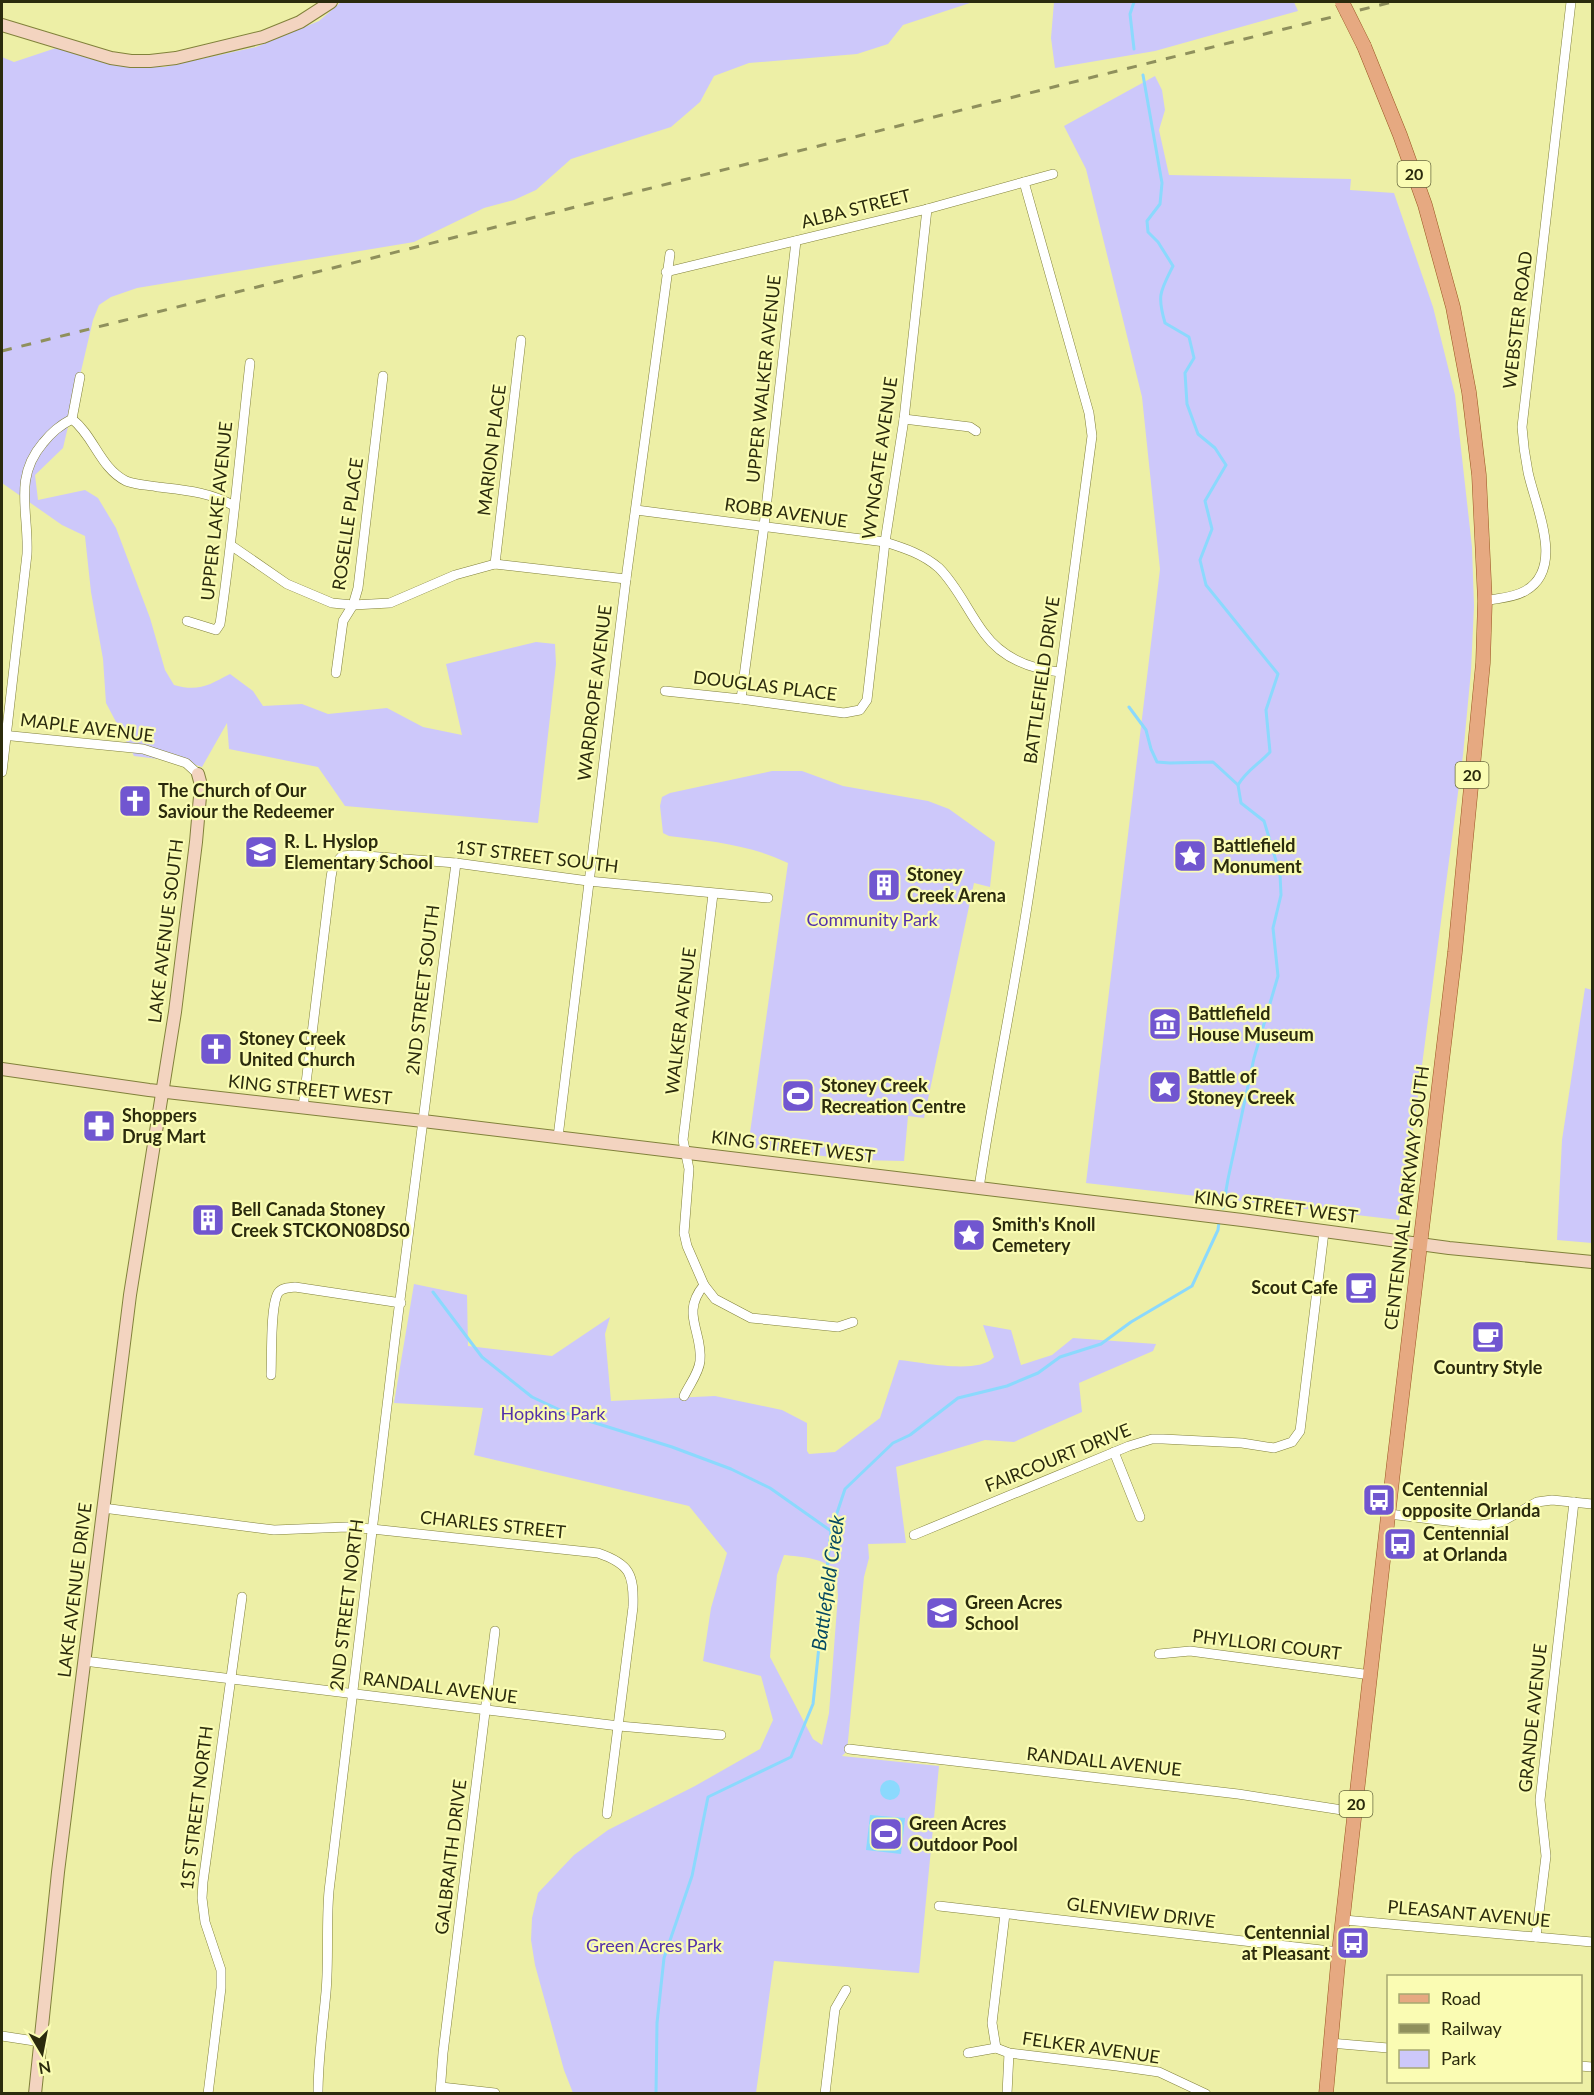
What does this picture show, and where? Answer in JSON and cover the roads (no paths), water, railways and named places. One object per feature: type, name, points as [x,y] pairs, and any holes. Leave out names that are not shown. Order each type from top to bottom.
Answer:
[{"type":"main road","points":[[2,25],[111,58],[150,61],[186,56],[262,37],[300,22],[331,2]]},
{"type":"main road","name":"CENTENNIAL PARKWAY SOUTH","points":[[1326,2094],[1339,1952],[1455,952],[1483,663],[1485,601],[1479,475],[1469,392],[1453,307],[1425,206],[1400,135],[1364,46],[1342,2]]},
{"type":"main road","name":"LAKE AVENUE SOUTH","points":[[161,1092],[175,1012],[196,842],[201,785],[198,774]]},
{"type":"main road","name":"KING STREET WEST","points":[[2,1069],[161,1092],[685,1152],[1420,1244],[1593,1262]]},
{"type":"main road","name":"LAKE AVENUE DRIVE","points":[[35,2094],[60,1860],[103,1508],[130,1295],[161,1092]]},
{"type":"street","name":"WEBSTER ROAD","points":[[1485,601],[1515,596],[1527,591],[1539,578],[1544,566],[1544,535],[1528,474],[1522,427],[1571,2]]},
{"type":"street","name":"ALBA STREET","points":[[666,272],[927,209],[1053,174]]},
{"type":"street","name":"BATTLEFIELD DRIVE","points":[[979,1188],[992,1100],[1017,973],[1029,897],[1092,436],[1089,413],[1024,182]]},
{"type":"street","name":"WYNGATE AVENUE","points":[[860,710],[867,700],[885,542],[904,419],[927,209]]},
{"type":"street","name":"UPPER WALKER AVENUE","points":[[741,699],[764,526],[796,241]]},
{"type":"street","name":"WARDROPE AVENUE","points":[[558,1137],[626,579],[670,254]]},
{"type":"street","name":"MARION PLACE","points":[[495,564],[521,340]]},
{"type":"street","name":"UPPER LAKE AVENUE","points":[[187,621],[218,629],[220,624],[232,546],[234,506],[250,363]]},
{"type":"street","name":"ROSELLE PLACE","points":[[336,673],[343,621],[353,605],[358,588],[383,376]]},
{"type":"street","points":[[72,420],[80,377]]},
{"type":"street","points":[[904,419],[970,427],[976,430]]},
{"type":"street","points":[[72,420],[81,426],[109,468],[126,481],[204,494],[234,506]]},
{"type":"street","points":[[2,771],[4,735],[27,554],[25,492],[27,467],[34,454],[57,426],[72,420]]},
{"type":"street","name":"ROBB AVENUE","points":[[636,510],[885,542],[920,555],[939,568],[960,594],[984,634],[997,648],[1016,661],[1048,671],[1060,672]]},
{"type":"street","points":[[232,546],[287,584],[332,603],[353,605],[390,603],[455,575],[495,564],[626,579]]},
{"type":"street","name":"DOUGLAS PLACE","points":[[665,691],[844,713],[860,710]]},
{"type":"street","name":"MAPLE AVENUE","points":[[4,735],[143,749],[186,763],[198,774]]},
{"type":"street","name":"1ST STREET SOUTH","points":[[303,1108],[333,866],[342,856],[456,863],[588,881],[768,898]]},
{"type":"street","name":"2ND STREET SOUTH","points":[[423,1121],[456,863]]},
{"type":"street","name":"WALKER AVENUE","points":[[704,1284],[687,1246],[684,1233],[689,1168],[683,1140],[713,894]]},
{"type":"street","name":"2ND STREET NORTH","points":[[318,2094],[328,1962],[326,1922],[423,1121]]},
{"type":"street","name":"FAIRCOURT DRIVE","points":[[914,1536],[1114,1452],[1152,1439],[1242,1443],[1274,1448],[1292,1442],[1300,1431],[1324,1232]]},
{"type":"street","points":[[684,1396],[700,1365],[692,1313],[695,1295],[704,1284],[715,1299],[751,1318],[838,1327],[853,1322]]},
{"type":"street","points":[[271,1375],[274,1306],[278,1294],[284,1288],[295,1287],[400,1303]]},
{"type":"street","points":[[1114,1452],[1140,1517]]},
{"type":"street","points":[[1389,1514],[1459,1524],[1488,1525],[1501,1522],[1537,1502],[1552,1500],[1593,1504]]},
{"type":"street","name":"GRANDE AVENUE","points":[[1536,1937],[1546,1856],[1539,1811],[1574,1502]]},
{"type":"street","name":"CHARLES STREET","points":[[103,1508],[274,1530],[347,1527],[372,1529],[598,1553],[622,1563],[630,1573],[634,1586],[607,1814]]},
{"type":"street","name":"1ST STREET NORTH","points":[[208,2094],[221,1988],[221,1970],[205,1922],[202,1898],[242,1597]]},
{"type":"street","name":"GALBRAITH DRIVE","points":[[495,1631],[443,2054],[441,2090],[495,2093]]},
{"type":"street","name":"PHYLLORI COURT","points":[[1159,1653],[1190,1650],[1371,1675]]},
{"type":"street","name":"RANDALL AVENUE","points":[[84,1661],[619,1726],[720,1736]]},
{"type":"street","name":"RANDALL AVENUE","points":[[849,1749],[1238,1794],[1355,1812]]},
{"type":"street","name":"GLENVIEW DRIVE","points":[[939,1906],[1339,1952]]},
{"type":"street","points":[[996,2048],[992,2023],[1005,1914]]},
{"type":"street","name":"PLEASANT AVENUE","points":[[1344,1920],[1593,1942]]},
{"type":"street","points":[[825,2094],[836,2009],[846,1990]]},
{"type":"street","points":[[2,2036],[40,2042]]},
{"type":"street","points":[[1330,2043],[1387,2048]]},
{"type":"street","name":"FELKER AVENUE","points":[[968,2053],[996,2048],[1009,2053],[1159,2072],[1206,2094]]},
{"type":"street","points":[[1007,2094],[1009,2053]]},
{"type":"street","points":[[1181,2094],[1185,2083]]},
{"type":"water","points":[[890,1780],[897,1783],[900,1790],[897,1797],[890,1800],[883,1797],[880,1790],[883,1783]]},
{"type":"water","name":"Green Acres Outdoor Pool","points":[[870,1815],[905,1818],[901,1854],[866,1850]]},
{"type":"waterway","name":"Battlefield Creek","points":[[1134,2],[1130,14],[1134,49]]},
{"type":"waterway","name":"Battlefield Creek","points":[[1143,75],[1162,183],[1160,204],[1147,221],[1148,232],[1158,242],[1173,266],[1161,294],[1163,314],[1165,323],[1189,337],[1194,358],[1185,373],[1187,404],[1198,434],[1215,448],[1226,465],[1205,501],[1212,529],[1200,560],[1206,585],[1278,674],[1266,710],[1270,752],[1238,785],[1241,803],[1264,821],[1280,874],[1281,895],[1273,928],[1278,976],[1254,1058],[1223,1208]]},
{"type":"waterway","points":[[1129,707],[1146,730],[1157,762],[1213,762],[1238,785]]},
{"type":"waterway","name":"Battlefield Creek","points":[[656,2094],[657,2023],[664,1958],[692,1876],[708,1797],[791,1757],[813,1704],[831,1531],[845,1489],[893,1443],[910,1435],[958,1398],[1007,1386],[1038,1373],[1060,1357],[1101,1344],[1131,1322],[1192,1286],[1218,1230],[1219,1222]]},
{"type":"waterway","points":[[433,1292],[482,1357],[532,1397],[573,1416],[672,1447],[731,1469],[770,1488],[831,1531]]},
{"type":"railway","points":[[2,351],[1392,2]]},
{"type":"place","name":"The Church of Our Saviour the Redeemer","points":[[135,801]]},
{"type":"place","name":"R. L. Hyslop Elementary School","points":[[261,852]]},
{"type":"place","name":"Battlefield Monument","points":[[1190,856]]},
{"type":"place","name":"Stoney Creek Arena","points":[[884,885]]},
{"type":"place","name":"Battlefield House Museum","points":[[1165,1024]]},
{"type":"place","name":"Stoney Creek United Church","points":[[216,1049]]},
{"type":"place","name":"Battle of Stoney Creek","points":[[1165,1087]]},
{"type":"place","name":"Stoney Creek Recreation Centre","points":[[798,1096]]},
{"type":"place","name":"Shoppers Drug Mart","points":[[99,1126]]},
{"type":"place","name":"Bell Canada Stoney Creek STCKON08DS0","points":[[208,1220]]},
{"type":"place","name":"Smith's Knoll Cemetery","points":[[969,1235]]},
{"type":"place","name":"Scout Cafe","points":[[1361,1288]]},
{"type":"place","name":"Country Style","points":[[1488,1337]]},
{"type":"place","name":"Centennial opposite Orlanda","points":[[1379,1500]]},
{"type":"place","name":"Centennial at Orlanda","points":[[1400,1544]]},
{"type":"place","name":"Green Acres School","points":[[942,1613]]},
{"type":"place","name":"Green Acres Outdoor Pool","points":[[886,1834]]},
{"type":"place","name":"Centennial at Pleasant","points":[[1353,1943]]},
{"type":"park label","name":"Community Park","points":[[872,920]]},
{"type":"park label","name":"Hopkins Park","points":[[553,1414]]},
{"type":"park label","name":"Green Acres Park","points":[[654,1946]]}]
